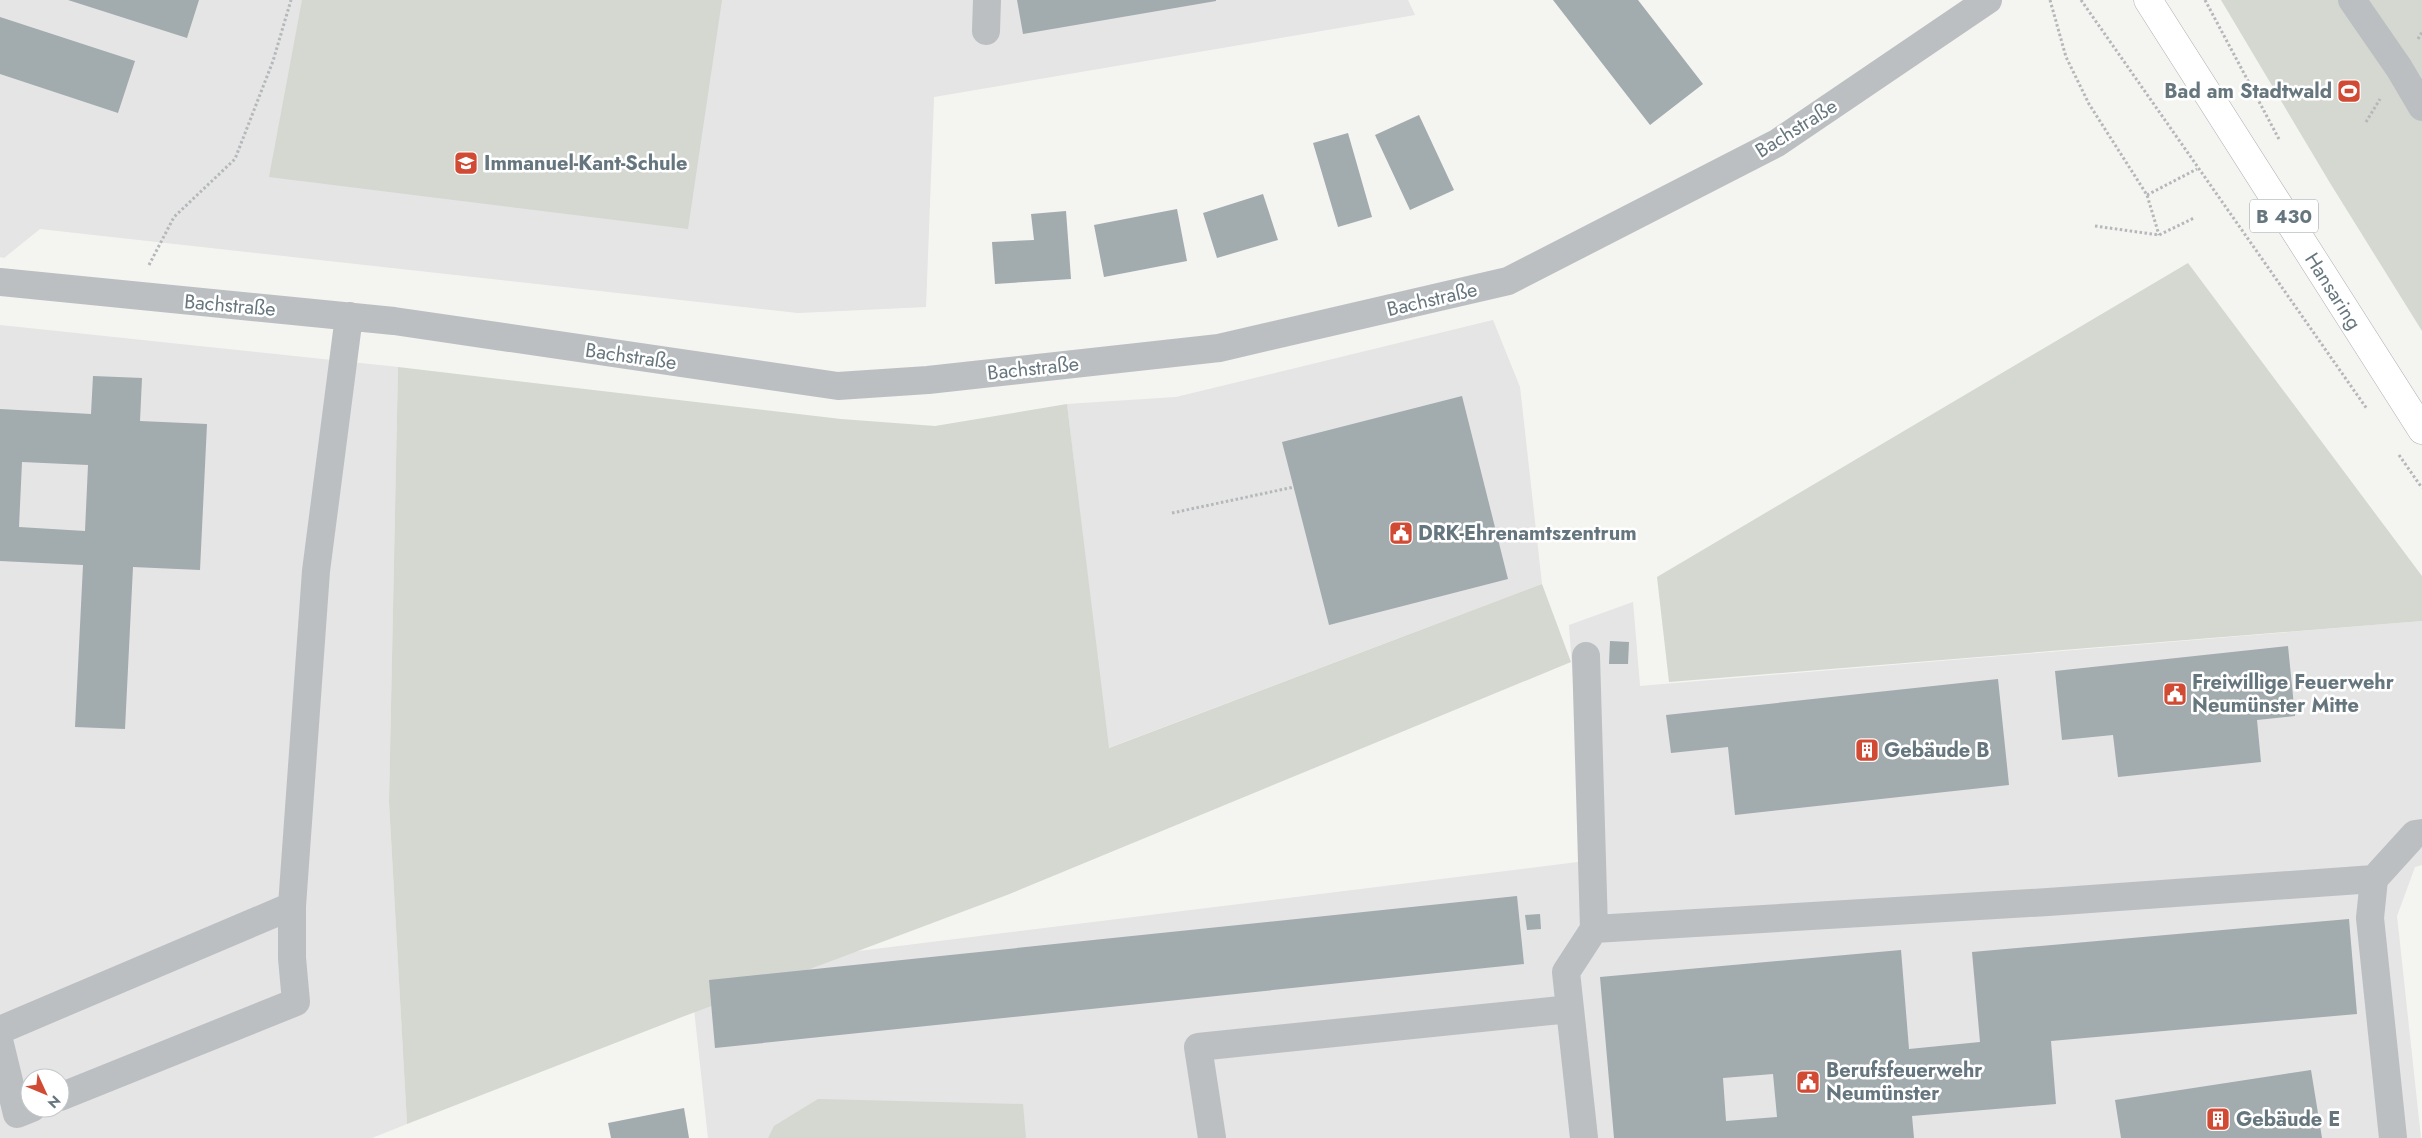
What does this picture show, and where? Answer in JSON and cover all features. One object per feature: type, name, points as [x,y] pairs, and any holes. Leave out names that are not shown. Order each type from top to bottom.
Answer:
[{"type":"main road","name":"Hansaring","points":[[2148,0],[2422,430]]},
{"type":"street","points":[[986,31],[987,0]]},
{"type":"street","name":"Bachstraße","points":[[0,282],[394,321],[838,386],[928,380],[1220,348],[1508,281],[1777,143],[1988,0]]},
{"type":"street","points":[[2352,0],[2399,68],[2422,107]]},
{"type":"street","points":[[70,1093],[296,1002],[292,958],[292,906],[316,571],[349,316]]},
{"type":"street","points":[[1584,1138],[1566,972],[1594,929],[1586,656]]},
{"type":"street","points":[[2393,1138],[2370,918],[2374,879],[2415,834],[2422,833]]},
{"type":"street","points":[[1594,929],[2058,901],[2374,879]]},
{"type":"street","points":[[0,1030],[292,906]]},
{"type":"street","points":[[1212,1138],[1198,1047],[1570,1009]]},
{"type":"street","points":[[0,1044],[17,1114],[20,1113]]},
{"type":"path","points":[[134,296],[174,216],[235,159],[274,60],[291,0]]},
{"type":"path","points":[[2050,0],[2066,57],[2088,104],[2147,195],[2159,235]]},
{"type":"path","points":[[2081,0],[2371,416]]},
{"type":"path","points":[[2147,195],[2197,169]]},
{"type":"path","points":[[2095,226],[2159,235],[2194,218]]},
{"type":"path","points":[[2394,448],[2422,488]]},
{"type":"path","points":[[1172,513],[1294,487]]},
{"type":"shaded area","name":"Immanuel-Kant-Schule","points":[[0,0],[1408,0],[1415,15],[934,97],[926,307],[798,313],[40,229],[4,258],[0,257]]},
{"type":"shaded area","points":[[302,0],[722,0],[688,229],[269,177]]},
{"type":"shaded area","name":"Bad am Stadtwald","points":[[2221,0],[2422,0],[2422,331],[2330,183]]},
{"type":"shaded area","points":[[2188,263],[2422,576],[2422,621],[1669,682],[1657,577]]},
{"type":"shaded area","points":[[1493,320],[1520,387],[1542,584],[1108,748],[1067,404],[1176,397]]},
{"type":"shaded area","points":[[0,325],[398,367],[389,802],[407,1124],[372,1138],[0,1138]]},
{"type":"shaded area","points":[[398,367],[841,419],[935,426],[1067,404],[1109,748],[1542,584],[1571,662],[1007,895],[682,1017],[407,1124],[389,802]]},
{"type":"shaded area","points":[[1633,602],[1640,686],[2422,621],[2422,865],[2415,867],[2397,916],[2421,1138],[708,1138],[690,972],[1586,861],[1569,625]]},
{"type":"shaded area","points":[[818,1099],[1023,1104],[1026,1138],[768,1138],[774,1126]]},
{"type":"building","points":[[68,0],[199,0],[187,38]]},
{"type":"building","points":[[1017,0],[1216,0],[1216,1],[1023,34]]},
{"type":"building","points":[[1553,0],[1638,0],[1703,84],[1650,125]]},
{"type":"building","points":[[0,17],[135,61],[118,113],[0,74]]},
{"type":"building","points":[[1419,115],[1454,190],[1410,210],[1375,135]]},
{"type":"building","points":[[1348,133],[1372,217],[1338,227],[1313,143]]},
{"type":"building","points":[[1263,194],[1278,240],[1217,258],[1203,213]]},
{"type":"building","points":[[1177,209],[1187,261],[1104,277],[1094,225]]},
{"type":"building","points":[[1066,211],[1071,279],[995,284],[992,242],[1034,240],[1031,214]]},
{"type":"building","points":[[93,376],[142,378],[140,421],[207,424],[200,570],[133,567],[125,729],[75,727],[83,565],[0,561],[0,409],[91,414]],"holes":[[[22,462],[88,465],[85,531],[19,527]]]},
{"type":"building","name":"DRK-Ehrenamtszentrum","points":[[1462,396],[1508,579],[1329,625],[1282,442]]},
{"type":"building","points":[[1610,641],[1629,642],[1628,664],[1609,664]]},
{"type":"building","name":"Freiwillige Feuerwehr Neumünster Mitte","points":[[2288,646],[2295,716],[2257,720],[2261,762],[2118,777],[2113,735],[2062,740],[2055,671]]},
{"type":"building","name":"Gebäude B","points":[[1998,679],[2009,785],[1735,815],[1728,747],[1671,753],[1666,715]]},
{"type":"building","points":[[1517,896],[1524,964],[715,1048],[709,980]]},
{"type":"building","points":[[1540,914],[1541,929],[1527,930],[1525,915]]},
{"type":"building","points":[[2349,919],[2357,1014],[2051,1041],[2056,1104],[1912,1116],[1914,1138],[1614,1138],[1600,977],[1901,950],[1909,1049],[1980,1042],[1972,952]],"holes":[[[1773,1074],[1777,1117],[1726,1121],[1723,1078]]]},
{"type":"building","name":"Gebäude E","points":[[2311,1070],[2322,1138],[2121,1138],[2115,1100]]},
{"type":"building","points":[[684,1108],[689,1138],[611,1138],[608,1123]]},
{"type":"place","name":"Bad am Stadtwald","points":[[2349,91]]},
{"type":"place","name":"Immanuel-Kant-Schule","points":[[466,163]]},
{"type":"place","name":"DRK-Ehrenamtszentrum","points":[[1401,533]]},
{"type":"place","name":"Freiwillige Feuerwehr Neumünster Mitte","points":[[2175,694]]},
{"type":"place","name":"Gebäude B","points":[[1867,750]]},
{"type":"place","name":"Berufsfeuerwehr Neumünster","points":[[1808,1082]]},
{"type":"place","name":"Gebäude E","points":[[2218,1119]]}]
